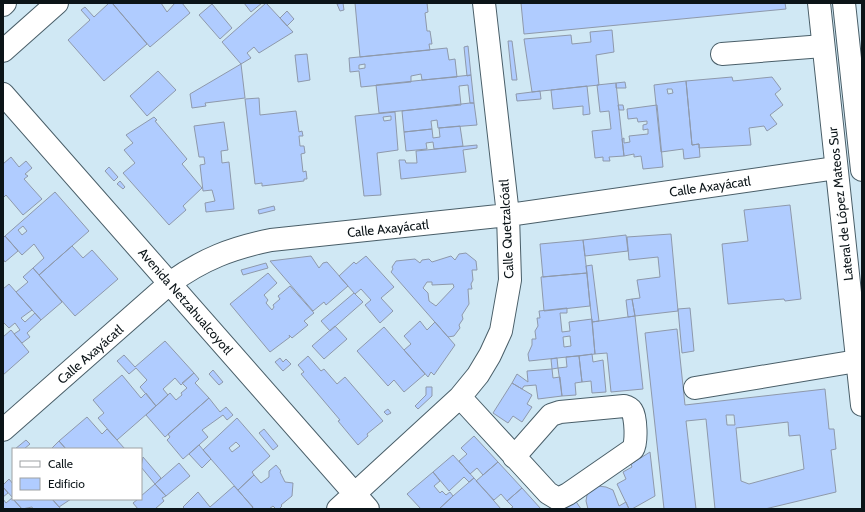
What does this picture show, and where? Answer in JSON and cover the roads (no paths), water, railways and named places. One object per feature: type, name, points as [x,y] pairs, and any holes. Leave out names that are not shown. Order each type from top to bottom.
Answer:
[{"type":"street","points":[[3,51],[56,3]]},
{"type":"street","name":"Calle Quetzalcóatl","points":[[338,509],[361,502],[460,397],[478,375],[490,355],[501,331],[510,280],[508,215],[484,3]]},
{"type":"street","name":"Lateral de López Mateos Sur","points":[[819,3],[862,405]]},
{"type":"street","points":[[844,3],[862,170]]},
{"type":"street","points":[[722,54],[823,46]]},
{"type":"street","name":"Avenida Netzahualcoyotl","points":[[3,94],[361,502]]},
{"type":"street","name":"Calle Axayácatl","points":[[3,430],[170,283],[190,268],[213,256],[240,246],[272,240],[508,215],[836,168]]},
{"type":"street","points":[[696,388],[857,361]]},
{"type":"street","points":[[460,397],[514,457],[548,493],[558,498],[563,498],[633,449],[636,443],[633,413],[628,407],[624,406],[560,412],[551,415],[514,457]]}]
